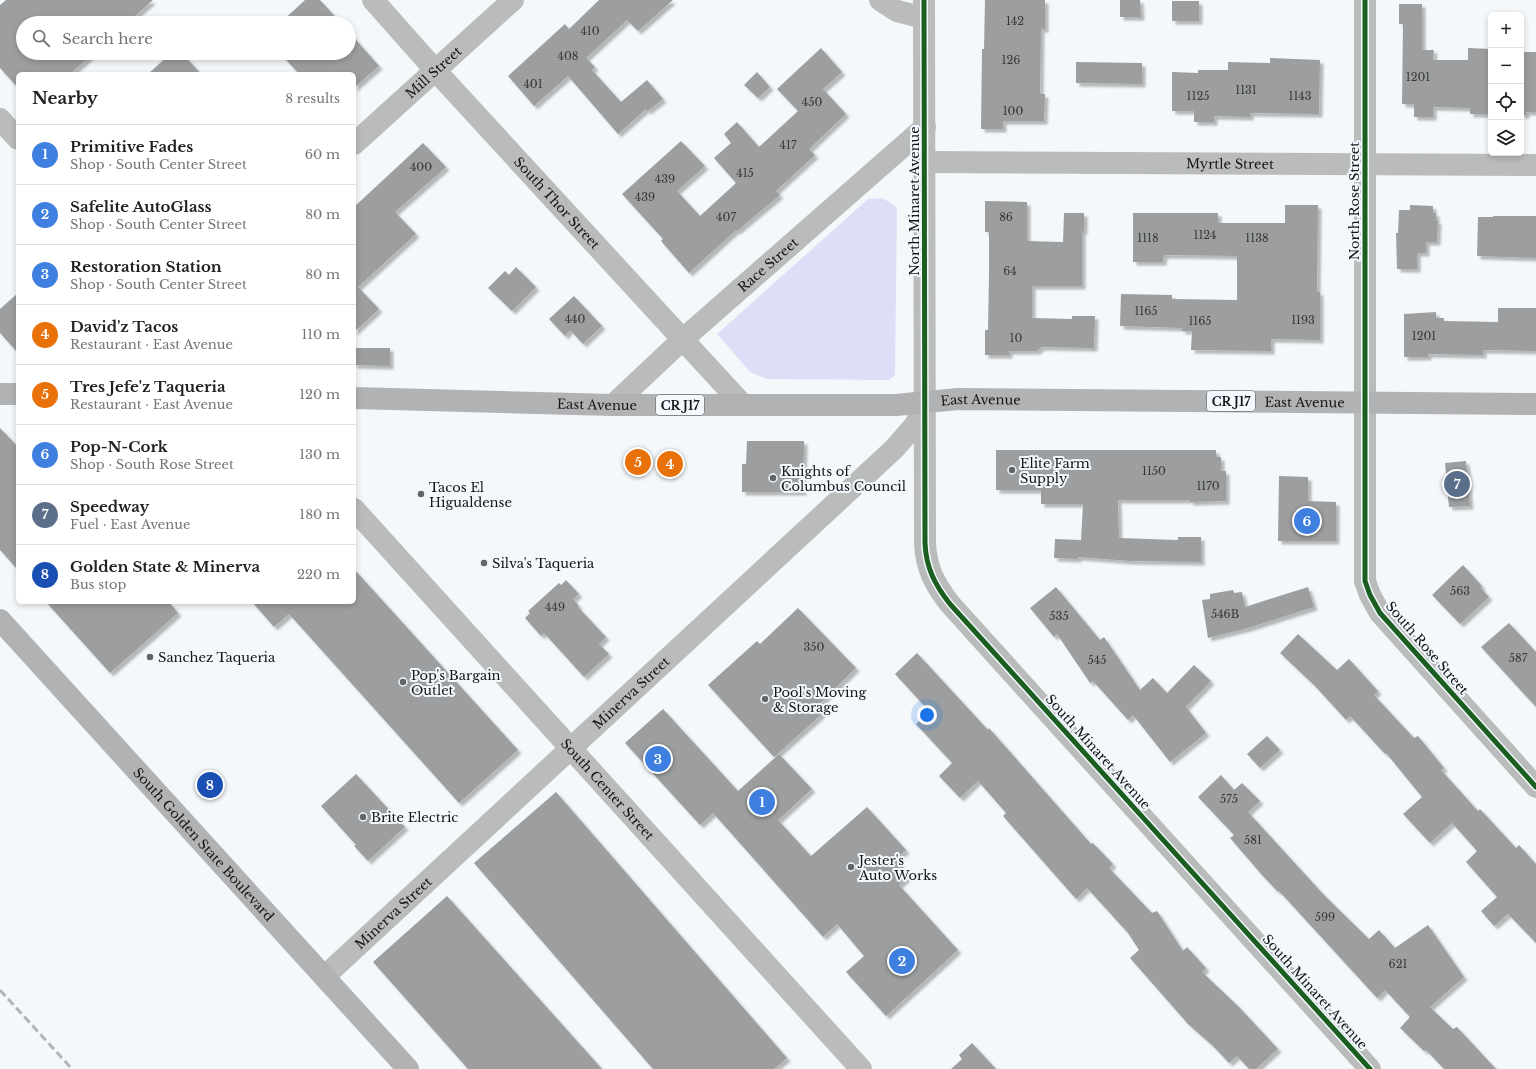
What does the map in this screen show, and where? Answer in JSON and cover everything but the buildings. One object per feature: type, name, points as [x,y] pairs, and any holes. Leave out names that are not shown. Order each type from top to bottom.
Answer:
[{"type":"main road","points":[[0,394],[16,394]]},
{"type":"main road","name":"East Avenue","points":[[356,399],[613,405],[896,405],[958,399],[1536,404]]},
{"type":"main road","name":"South Golden State Boulevard","points":[[0,620],[408,1069]]},
{"type":"street","name":"South Thor Street","points":[[373,0],[435,70],[743,405]]},
{"type":"street","name":"Mill Street","points":[[356,142],[513,0]]},
{"type":"street","points":[[880,0],[897,11],[924,9]]},
{"type":"street","name":"North Rose Street","points":[[1364,402],[1365,0]]},
{"type":"street","name":"North Minaret Avenue","points":[[924,9],[926,401]]},
{"type":"street","points":[[0,119],[16,137]]},
{"type":"street","name":"Race Street","points":[[613,405],[682,340],[925,127]]},
{"type":"street","name":"Myrtle Street","points":[[925,162],[1536,165]]},
{"type":"street","name":"Minerva Street","points":[[325,976],[894,449],[915,425],[923,411],[926,401]]},
{"type":"street","name":"South Minaret Avenue","points":[[926,401],[926,557],[931,576],[942,593],[1370,1069]]},
{"type":"street","name":"South Rose Street","points":[[1364,402],[1364,572],[1370,595],[1380,613],[1536,786]]},
{"type":"street","points":[[894,449],[909,448],[925,455]]},
{"type":"street","name":"South Center Street","points":[[356,511],[861,1069]]},
{"type":"shaded area","points":[[883,198],[896,207],[897,211],[895,375],[889,380],[767,379],[750,372],[717,334],[868,199]]},
{"type":"railway","points":[[0,990],[72,1069]]},
{"type":"cycle path","points":[[924,0],[925,543],[927,560],[932,576],[950,604],[1370,1069]]},
{"type":"cycle path","points":[[1365,0],[1365,581],[1370,595],[1380,613],[1536,787]]},
{"type":"place","name":"Tres Jefe'z Taqueria","points":[[638,462]]},
{"type":"place","name":"David'z Tacos","points":[[670,464]]},
{"type":"place","name":"Elite Farm Supply","points":[[1012,470]]},
{"type":"place","name":"Knights of Columbus Council","points":[[773,478]]},
{"type":"place","name":"Speedway","points":[[1457,484]]},
{"type":"place","name":"Tacos El Higualdense","points":[[421,494]]},
{"type":"place","name":"Pop-N-Cork","points":[[1307,521]]},
{"type":"place","name":"Silva's Taqueria","points":[[484,563]]},
{"type":"place","name":"Sanchez Taqueria","points":[[150,657]]},
{"type":"place","name":"Pop's Bargain Outlet","points":[[403,682]]},
{"type":"place","name":"Pool's Moving & Storage","points":[[765,699]]},
{"type":"place","name":"Restoration Station","points":[[658,759]]},
{"type":"place","name":"Golden State & Minerva","points":[[210,785]]},
{"type":"place","name":"Primitive Fades","points":[[762,802]]},
{"type":"place","name":"Brite Electric","points":[[363,817]]},
{"type":"place","name":"Jester's Auto Works","points":[[851,867]]},
{"type":"place","name":"Safelite AutoGlass","points":[[902,961]]}]
